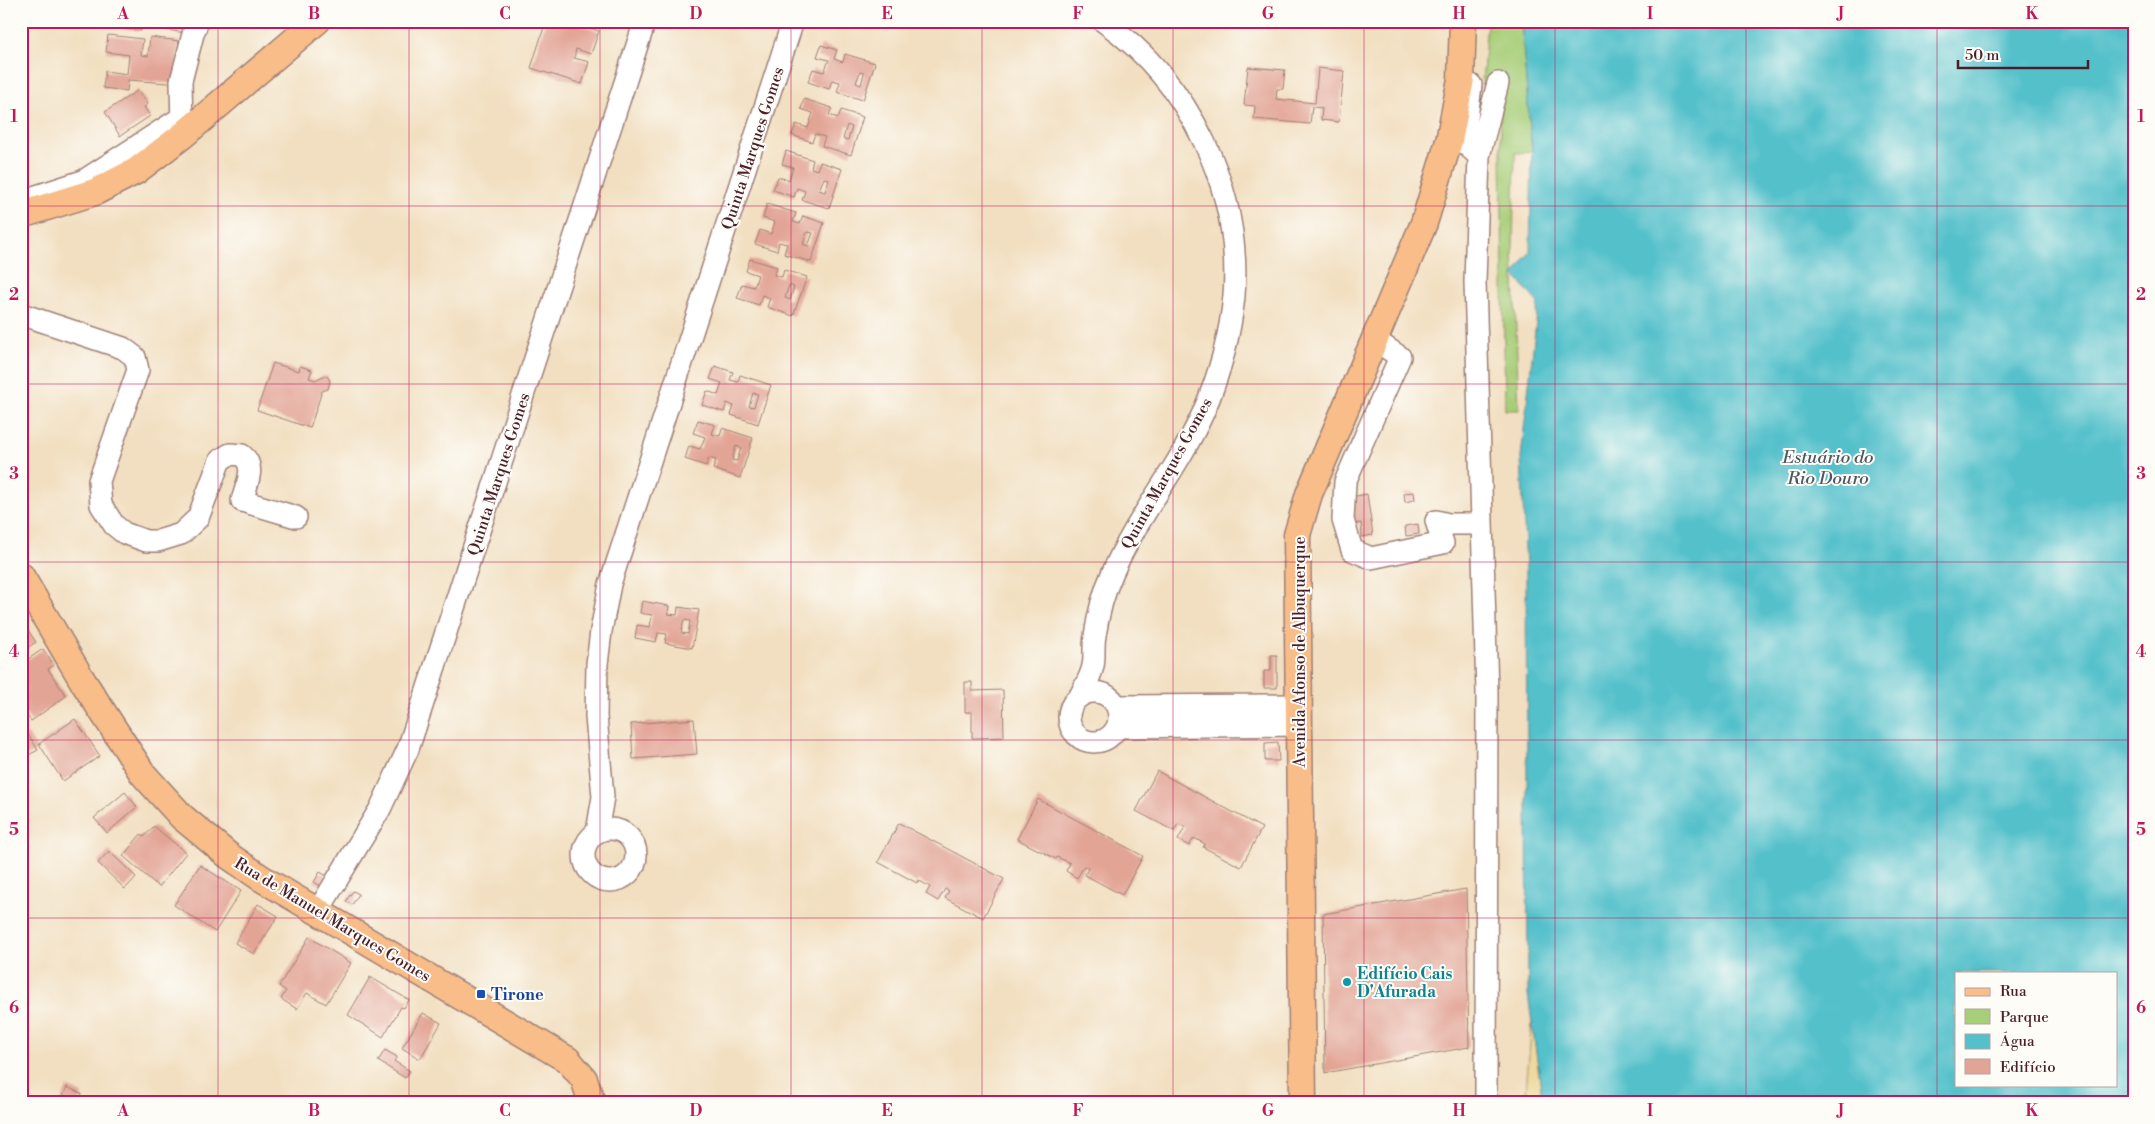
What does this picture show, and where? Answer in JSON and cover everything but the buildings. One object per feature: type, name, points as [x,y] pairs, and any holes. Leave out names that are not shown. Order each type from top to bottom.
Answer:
[{"type":"main road","points":[[21,216],[95,192],[136,171],[182,126],[317,21]]},
{"type":"main road","name":"Avenida Afonso de Albuquerque","points":[[1303,1103],[1296,548],[1300,522],[1309,494],[1424,224],[1449,140],[1461,80],[1463,21]]},
{"type":"main road","name":"Rua de Manuel Marques Gomes","points":[[21,576],[84,683],[143,774],[182,817],[229,856],[261,878],[568,1060],[584,1079],[592,1103]]},
{"type":"street","points":[[21,201],[83,181],[182,126],[181,81],[192,34],[198,21]]},
{"type":"street","name":"Quinta Marques Gomes","points":[[318,911],[377,815],[399,772],[410,743],[645,21]]},
{"type":"street","name":"Quinta Marques Gomes","points":[[603,797],[618,830],[629,837],[637,853],[636,862],[632,870],[626,876],[610,881],[594,876],[585,862],[586,845],[597,832],[603,797],[597,734],[596,683],[600,631],[610,584],[794,21]]},
{"type":"street","name":"Quinta Marques Gomes","points":[[1103,21],[1126,38],[1154,66],[1176,93],[1203,138],[1216,168],[1228,215],[1234,279],[1229,330],[1215,383],[1196,427],[1111,575],[1097,625],[1093,667],[1082,694],[1070,707],[1068,715],[1072,731],[1086,741],[1101,742],[1108,738],[1117,727]]},
{"type":"street","points":[[1473,63],[1464,143],[1479,156]]},
{"type":"street","points":[[1486,1103],[1487,692],[1475,282],[1479,156],[1498,83]]},
{"type":"street","points":[[21,314],[123,348],[134,357],[138,370],[99,481],[101,505],[107,516],[124,533],[135,538],[158,542],[175,536],[190,527],[204,507],[220,460],[230,454],[242,455],[250,464],[251,470],[242,501],[296,517]]},
{"type":"street","points":[[1375,340],[1400,357],[1345,482],[1343,520],[1352,550],[1370,558],[1443,543],[1436,521],[1448,524],[1481,524]]},
{"type":"street","points":[[1093,667],[1119,713],[1117,727],[1299,715]]},
{"type":"street","points":[[1082,694],[1089,692],[1111,700],[1299,715]]},
{"type":"street","points":[[597,832],[605,829],[618,830]]},
{"type":"green space","points":[[1487,21],[1521,21],[1532,152],[1515,153],[1513,249],[1519,410],[1505,410],[1500,83],[1482,85]]},
{"type":"sand","points":[[1532,1020],[1543,1103],[1525,1103]]},
{"type":"water","name":"Estuário do Rio Douro","points":[[1521,21],[2134,21],[2134,1103],[1543,1103],[1528,994],[1526,569],[1521,457],[1538,303],[1514,275],[1530,252],[1532,152]]},
{"type":"place","name":"Edifício Cais D'Afurada","points":[[1347,982]]},
{"type":"place","name":"Tirone","points":[[481,994]]}]
